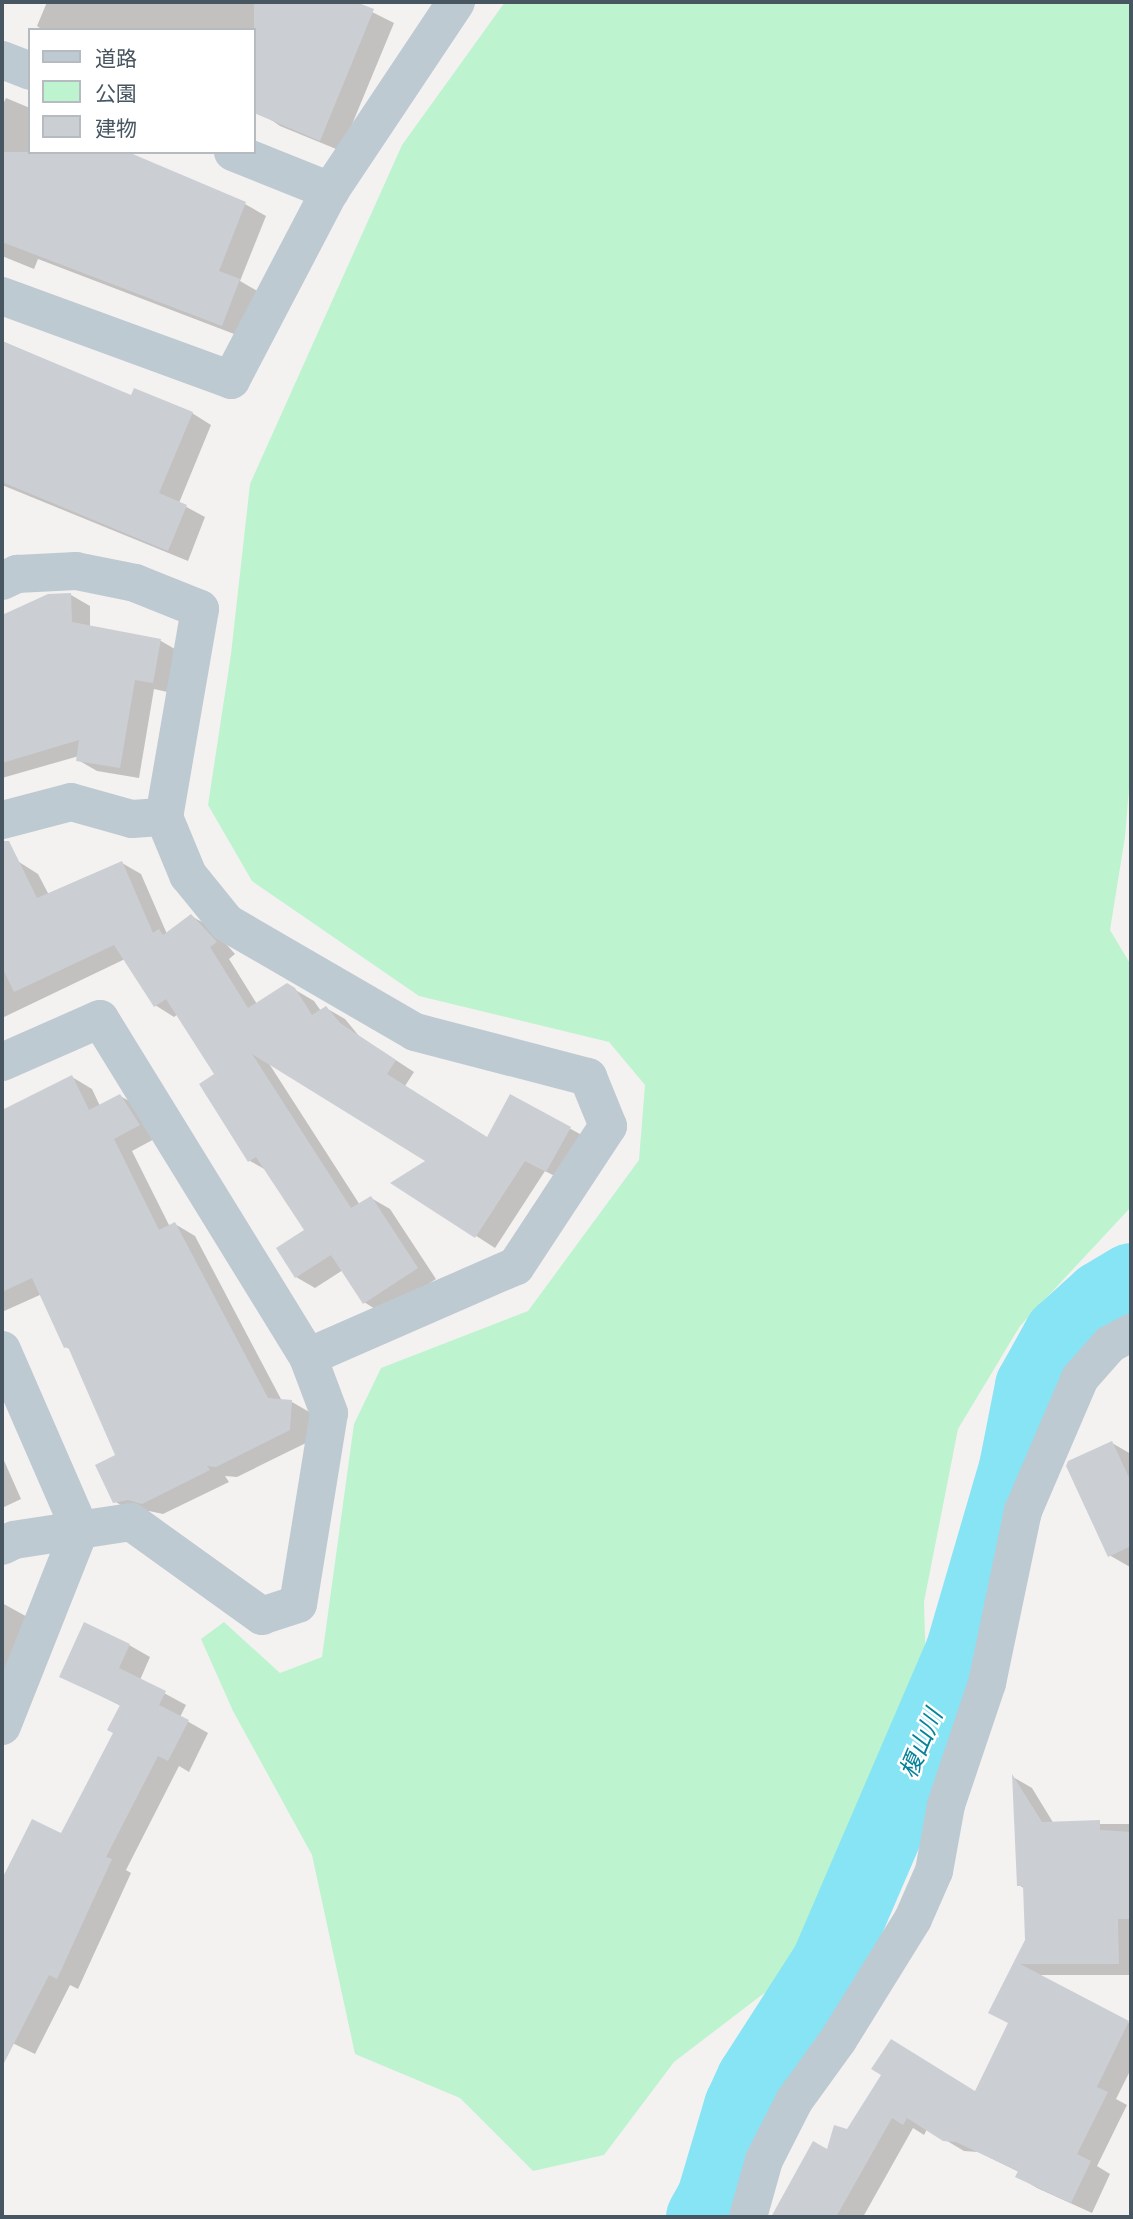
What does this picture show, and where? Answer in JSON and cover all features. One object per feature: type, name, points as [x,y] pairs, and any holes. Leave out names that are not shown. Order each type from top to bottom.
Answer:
[{"type":"street","points":[[2,296],[231,380],[330,191],[443,7]]},
{"type":"street","points":[[2,60],[28,70]]},
{"type":"street","points":[[238,154],[330,191]]},
{"type":"street","points":[[2,580],[17,574],[76,571],[135,583],[200,609],[164,817],[188,875],[227,923],[415,1032],[588,1077],[608,1126],[516,1266],[308,1357]]},
{"type":"street","points":[[2,820],[71,802],[132,819],[164,817]]},
{"type":"street","points":[[2,1062],[100,1019],[308,1357],[328,1413],[298,1604],[262,1616],[131,1522],[14,1540],[2,1546]]},
{"type":"street","points":[[748,2217],[764,2160],[794,2101],[838,2040],[906,1929],[928,1883],[946,1805],[987,1683],[1023,1511],[1080,1378],[1110,1344],[1131,1333]]},
{"type":"street","points":[[2,1350],[79,1529],[2,1726]]},
{"type":"green space","points":[[505,2],[1131,2],[1131,764],[1125,837],[1110,930],[1131,965],[1131,1207],[1020,1326],[958,1429],[924,1602],[929,1776],[864,1905],[792,1972],[674,2062],[604,2155],[533,2171],[460,2098],[355,2054],[312,1855],[233,1711],[201,1639],[224,1622],[280,1673],[322,1657],[354,1424],[381,1368],[528,1311],[639,1160],[645,1085],[609,1042],[419,996],[252,881],[208,805],[231,654],[250,484],[402,145]]},
{"type":"building","points":[[254,2],[356,2],[374,9],[320,141],[256,114]]},
{"type":"building","points":[[2,152],[133,154],[246,202],[219,271],[240,279],[222,326],[2,242]]},
{"type":"building","points":[[2,341],[131,395],[134,388],[193,412],[159,493],[187,505],[168,551],[2,482]]},
{"type":"building","points":[[71,593],[72,622],[161,639],[153,683],[135,680],[120,768],[76,761],[79,740],[2,763],[2,615],[48,594]]},
{"type":"building","points":[[2,841],[9,841],[37,898],[122,861],[153,933],[159,929],[163,935],[191,914],[217,942],[210,947],[248,1008],[287,983],[295,988],[312,1015],[326,1006],[340,1023],[396,1060],[387,1074],[487,1137],[510,1094],[571,1127],[546,1172],[525,1161],[475,1238],[390,1183],[425,1161],[252,1054],[351,1208],[371,1196],[418,1268],[363,1304],[331,1255],[295,1278],[276,1248],[304,1230],[256,1157],[248,1162],[199,1084],[214,1074],[166,999],[154,1007],[114,945],[14,992],[2,967]]},
{"type":"building","points":[[72,1075],[89,1110],[120,1094],[140,1125],[114,1139],[159,1230],[175,1222],[268,1398],[292,1400],[290,1430],[216,1467],[207,1466],[210,1470],[142,1504],[128,1500],[113,1503],[95,1465],[115,1455],[68,1347],[64,1348],[32,1278],[2,1292],[2,1110]]},
{"type":"building","points":[[1112,1441],[1131,1482],[1131,1546],[1108,1557],[1066,1466],[1068,1461]]},
{"type":"building","points":[[84,1622],[130,1644],[119,1668],[166,1691],[159,1705],[189,1720],[168,1761],[158,1756],[106,1857],[112,1859],[57,1979],[49,1975],[2,2067],[2,1879],[32,1819],[61,1833],[113,1733],[107,1730],[120,1705],[59,1677]]},
{"type":"building","points":[[1012,1774],[1042,1822],[1100,1820],[1100,1830],[1131,1832],[1131,1919],[1118,1919],[1119,1964],[1020,1964],[1129,2021],[1097,2087],[1108,2092],[1077,2154],[1091,2161],[1071,2203],[1015,2177],[1018,2171],[956,2142],[943,2141],[907,2118],[903,2125],[892,2118],[836,2217],[771,2217],[813,2141],[827,2149],[834,2125],[847,2129],[881,2075],[871,2069],[891,2039],[975,2091],[1008,2023],[988,2013],[1025,1940],[1023,1886],[1017,1886]]},
{"type":"waterway","name":"榎山川","points":[[703,2217],[714,2197],[741,2106],[753,2080],[828,1963],[962,1652],[1016,1467],[1032,1386],[1061,1334],[1101,1298],[1131,1280]]}]
